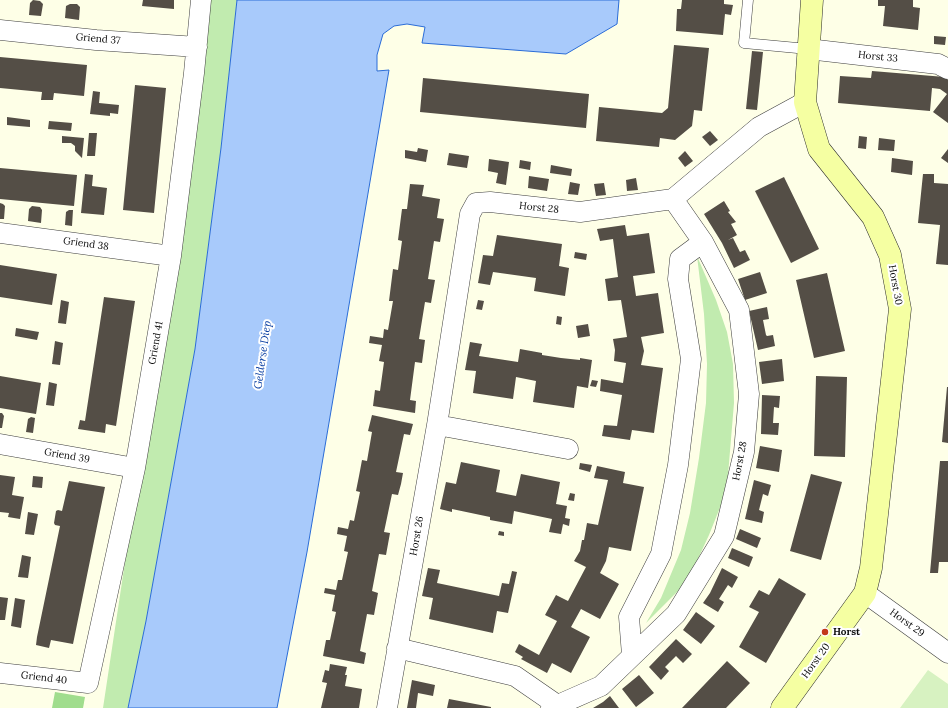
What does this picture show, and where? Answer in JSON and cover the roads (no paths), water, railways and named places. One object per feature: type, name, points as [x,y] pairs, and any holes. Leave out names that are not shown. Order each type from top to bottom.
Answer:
[{"type":"street","name":"Griend 41","points":[[88,683],[134,468],[171,256],[197,47],[200,0]]},
{"type":"street","name":"Horst 30","points":[[812,0],[804,102],[819,149],[873,216],[890,255],[900,309],[871,568],[865,593]]},
{"type":"street","name":"Griend 37","points":[[0,30],[96,40],[197,47]]},
{"type":"street","name":"Horst 33","points":[[808,49],[938,64],[948,69]]},
{"type":"street","points":[[673,199],[759,127],[804,102]]},
{"type":"street","name":"Horst 28","points":[[476,203],[490,202],[580,212],[673,199],[703,242],[739,310],[749,394],[744,452],[724,536],[676,614],[600,686],[554,707]]},
{"type":"street","name":"Horst 26","points":[[387,708],[437,425],[470,214],[476,203]]},
{"type":"street","name":"Griend 38","points":[[0,233],[171,256]]},
{"type":"street","points":[[632,655],[629,617],[661,554],[678,465],[691,359],[678,279],[680,259],[703,242]]},
{"type":"street","points":[[437,425],[568,449]]},
{"type":"street","name":"Griend 39","points":[[0,444],[134,468]]},
{"type":"street","name":"Horst 29","points":[[865,593],[948,653]]},
{"type":"street","name":"Horst 20","points":[[782,708],[865,593]]},
{"type":"street","points":[[397,648],[515,676],[554,707]]},
{"type":"street","name":"Griend 40","points":[[0,673],[88,683]]},
{"type":"lane","points":[[748,0],[744,43],[808,49]]},
{"type":"water","name":"Gelderse Diep","points":[[237,0],[619,0],[617,24],[566,54],[422,43],[425,27],[407,24],[394,26],[383,34],[377,55],[377,71],[389,70],[307,552],[277,708],[128,708],[146,621],[195,349],[221,148]]},
{"type":"place","name":"Horst","points":[[825,632]]}]
